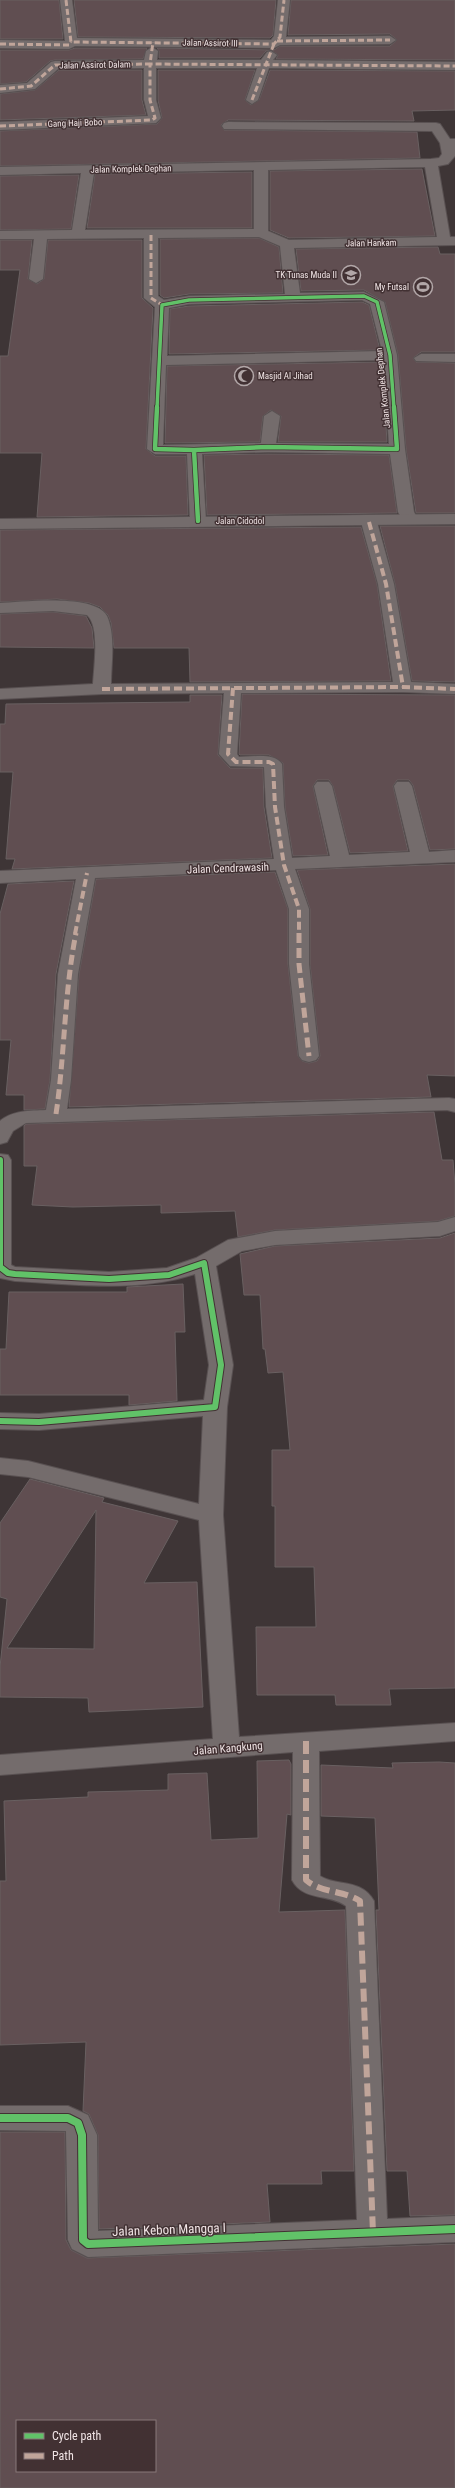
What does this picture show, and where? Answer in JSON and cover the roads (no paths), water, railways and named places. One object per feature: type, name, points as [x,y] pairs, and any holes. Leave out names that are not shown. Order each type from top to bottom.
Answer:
[{"type":"street","points":[[66,0],[71,42]]},
{"type":"street","points":[[252,100],[254,87],[264,64],[271,54],[275,42],[280,37],[284,0]]},
{"type":"street","name":"Jalan Assirot III","points":[[0,44],[69,45],[71,42],[275,42],[390,40]]},
{"type":"street","points":[[150,64],[153,42]]},
{"type":"street","name":"Gang Haji Bobo","points":[[0,126],[150,121],[155,118],[150,100],[150,64]]},
{"type":"street","name":"Jalan Assirot Dalam","points":[[0,89],[31,86],[55,65],[399,64],[455,66]]},
{"type":"street","name":"Jalan Komplek Dephan","points":[[0,171],[431,163],[444,161],[450,156],[450,143],[440,131],[432,126],[228,126]]},
{"type":"street","points":[[431,163],[449,241]]},
{"type":"street","points":[[261,167],[261,233]]},
{"type":"street","points":[[78,234],[88,169]]},
{"type":"street","points":[[0,234],[150,235],[261,233],[287,244],[293,298]]},
{"type":"street","points":[[36,279],[41,234]]},
{"type":"street","points":[[150,235],[151,298],[162,305],[155,448],[194,450],[268,447],[398,449]]},
{"type":"street","name":"Jalan Hankam","points":[[287,244],[449,241]]},
{"type":"street","name":"Jalan Komplek Dephan","points":[[162,305],[188,300],[364,296],[378,302],[390,355],[398,449],[406,512],[410,519]]},
{"type":"street","name":"Jalan Komplek Dephan","points":[[160,360],[390,355]]},
{"type":"street","points":[[421,358],[455,358]]},
{"type":"street","points":[[268,447],[272,416]]},
{"type":"street","points":[[194,450],[198,521]]},
{"type":"street","name":"Jalan Cidodol","points":[[0,524],[198,521],[369,522],[410,519],[455,519]]},
{"type":"street","points":[[369,522],[386,584],[403,687]]},
{"type":"street","points":[[0,608],[70,606],[92,611],[98,615],[102,631],[102,689]]},
{"type":"street","points":[[0,694],[102,689],[403,687],[455,689]]},
{"type":"street","points":[[233,688],[228,754],[232,760],[236,762],[269,762],[273,764],[275,807],[284,865],[299,909],[299,964],[309,1056]]},
{"type":"street","points":[[324,786],[341,862]]},
{"type":"street","points":[[403,786],[421,858]]},
{"type":"street","name":"Jalan Cendrawasih","points":[[0,878],[455,856]]},
{"type":"street","points":[[56,1114],[61,1080],[68,974],[87,874]]},
{"type":"street","points":[[0,1138],[4,1128],[14,1120],[23,1117],[56,1114],[433,1104],[455,1106]]},
{"type":"street","points":[[0,1160],[0,1267],[3,1270],[15,1274],[109,1279],[169,1275],[204,1263],[236,1245],[275,1238],[440,1229],[455,1224]]},
{"type":"street","points":[[204,1263],[221,1365],[215,1407],[211,1515],[227,1749]]},
{"type":"street","points":[[0,1421],[39,1422],[215,1407]]},
{"type":"street","points":[[0,1466],[28,1469],[211,1515]]},
{"type":"street","name":"Jalan Kangkung","points":[[0,1764],[227,1749],[306,1741],[455,1732]]},
{"type":"street","points":[[306,1741],[306,1880],[311,1885],[350,1893],[360,1901],[373,2232]]},
{"type":"street","name":"Jalan Kebon Mangga I","points":[[0,2118],[68,2118],[78,2123],[82,2135],[83,2240],[88,2244],[455,2229]]},
{"type":"place","name":"TK Tunas Muda II","points":[[351,275]]},
{"type":"place","name":"My Futsal","points":[[423,287]]},
{"type":"place","name":"Masjid Al Jihad","points":[[244,376]]}]
